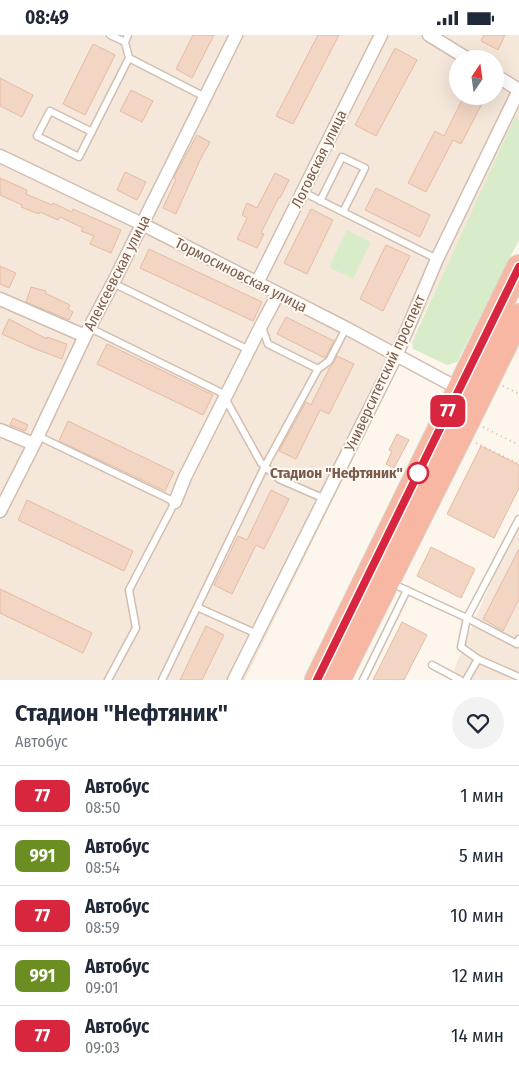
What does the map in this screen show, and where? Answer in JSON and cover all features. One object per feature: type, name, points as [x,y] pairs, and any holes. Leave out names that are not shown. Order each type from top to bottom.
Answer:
[{"type":"highway","points":[[338,680],[397,586],[519,267]]},
{"type":"highway","points":[[317,680],[469,394],[519,316]]},
{"type":"street","name":"Алексеевская улица","points":[[0,511],[236,35]]},
{"type":"street","name":"Логовская улица","points":[[257,283],[381,35]]},
{"type":"street","points":[[429,35],[453,50]]},
{"type":"street","points":[[504,81],[519,90]]},
{"type":"street","name":"Университетский проспект","points":[[234,680],[396,355],[438,259],[515,111],[519,90]]},
{"type":"street","name":"Тормосиновская улица","points":[[0,156],[142,224],[346,328],[469,394]]},
{"type":"street","points":[[175,501],[185,477],[278,294]]},
{"type":"street","points":[[0,299],[88,332]]},
{"type":"street","points":[[0,430],[36,440]]},
{"type":"lane","points":[[110,35],[125,42]]},
{"type":"lane","points":[[92,132],[50,111],[37,136],[79,157],[92,132],[129,58],[125,42],[128,35]]},
{"type":"lane","points":[[129,58],[206,97]]},
{"type":"lane","points":[[320,201],[342,157],[365,168],[343,212]]},
{"type":"lane","points":[[303,193],[438,259]]},
{"type":"lane","points":[[113,283],[248,351]]},
{"type":"lane","points":[[261,326],[268,344],[318,369]]},
{"type":"lane","points":[[162,680],[265,466],[318,369],[329,361],[346,328]]},
{"type":"lane","points":[[88,332],[226,396],[262,463],[278,479],[325,499]]},
{"type":"lane","points":[[36,440],[175,501],[129,590],[136,628],[108,680]]},
{"type":"lane","points":[[519,519],[467,618],[461,647],[478,659],[519,677]]},
{"type":"lane","points":[[363,680],[397,586],[467,618],[517,644],[519,639]]},
{"type":"lane","points":[[197,607],[257,634]]},
{"type":"lane","points":[[466,680],[478,659]]},
{"type":"lane","points":[[432,665],[460,680]]},
{"type":"path","points":[[500,384],[519,394]]},
{"type":"path","points":[[478,425],[519,445]]},
{"type":"path","points":[[474,442],[519,464]]},
{"type":"shaded area","points":[[0,35],[519,35],[519,119],[245,680],[0,680]]},
{"type":"shaded area","points":[[519,519],[519,680],[450,680],[472,626]]},
{"type":"green space","points":[[515,117],[519,119],[519,240],[457,362],[447,365],[413,349],[412,342]]},
{"type":"green space","points":[[347,230],[371,242],[353,279],[329,267]]},
{"type":"building","points":[[193,35],[214,35],[192,78],[176,69]]},
{"type":"building","points":[[318,35],[339,35],[293,124],[276,116]]},
{"type":"building","points":[[484,35],[505,35],[498,50],[481,41]]},
{"type":"building","points":[[93,44],[115,55],[85,115],[63,104]]},
{"type":"building","points":[[395,48],[417,60],[376,136],[355,125]]},
{"type":"building","points":[[0,78],[33,95],[22,117],[0,106]]},
{"type":"building","points":[[131,90],[153,101],[142,122],[120,111]]},
{"type":"building","points":[[460,105],[481,105],[461,144],[453,140],[426,192],[408,183],[435,131],[444,136]]},
{"type":"building","points":[[197,135],[210,142],[176,214],[163,208],[176,179],[174,178],[175,175]]},
{"type":"building","points":[[125,172],[146,182],[137,200],[117,190]]},
{"type":"building","points":[[275,173],[289,180],[261,233],[264,234],[257,248],[237,239],[247,218],[242,215],[247,203],[257,208]]},
{"type":"building","points":[[0,178],[27,190],[26,194],[72,212],[73,209],[121,230],[111,253],[90,244],[94,236],[81,231],[83,228],[60,217],[58,220],[40,212],[39,214],[21,207],[22,205],[0,195]]},
{"type":"building","points":[[376,188],[430,215],[420,237],[365,210]]},
{"type":"building","points":[[311,209],[333,220],[307,274],[284,263]]},
{"type":"building","points":[[386,245],[410,256],[383,311],[360,299]]},
{"type":"building","points":[[149,249],[262,302],[253,321],[140,268]]},
{"type":"building","points":[[0,266],[16,273],[9,288],[0,284]]},
{"type":"building","points":[[31,287],[46,291],[45,293],[70,305],[68,309],[73,312],[69,320],[26,302]]},
{"type":"building","points":[[286,317],[334,341],[325,358],[277,334]]},
{"type":"building","points":[[9,319],[47,339],[47,337],[67,344],[62,359],[2,334]]},
{"type":"building","points":[[107,344],[213,395],[203,415],[97,364]]},
{"type":"building","points":[[337,356],[354,364],[329,414],[320,410],[296,459],[279,451],[306,402],[311,405]]},
{"type":"building","points":[[13,418],[28,425],[25,431],[10,425]]},
{"type":"building","points":[[68,421],[174,472],[165,491],[59,441]]},
{"type":"building","points":[[397,434],[409,440],[394,468],[386,464],[392,451],[389,450]]},
{"type":"building","points":[[481,446],[519,465],[519,488],[494,538],[447,514]]},
{"type":"building","points":[[271,490],[289,499],[264,549],[256,545],[232,594],[214,585],[238,536],[247,540]]},
{"type":"building","points":[[27,500],[133,551],[124,571],[18,520]]},
{"type":"building","points":[[431,547],[475,569],[461,598],[417,576]]},
{"type":"building","points":[[519,549],[519,599],[503,631],[483,619]]},
{"type":"building","points":[[0,589],[92,633],[83,653],[0,613]]},
{"type":"building","points":[[402,622],[427,635],[404,680],[373,680]]},
{"type":"building","points":[[206,626],[224,635],[202,680],[180,680]]},
{"type":"bus line","name":"77","points":[[317,680],[519,267]]},
{"type":"place","name":"Стадион \"Нефтяник\"","points":[[418,473]]}]
